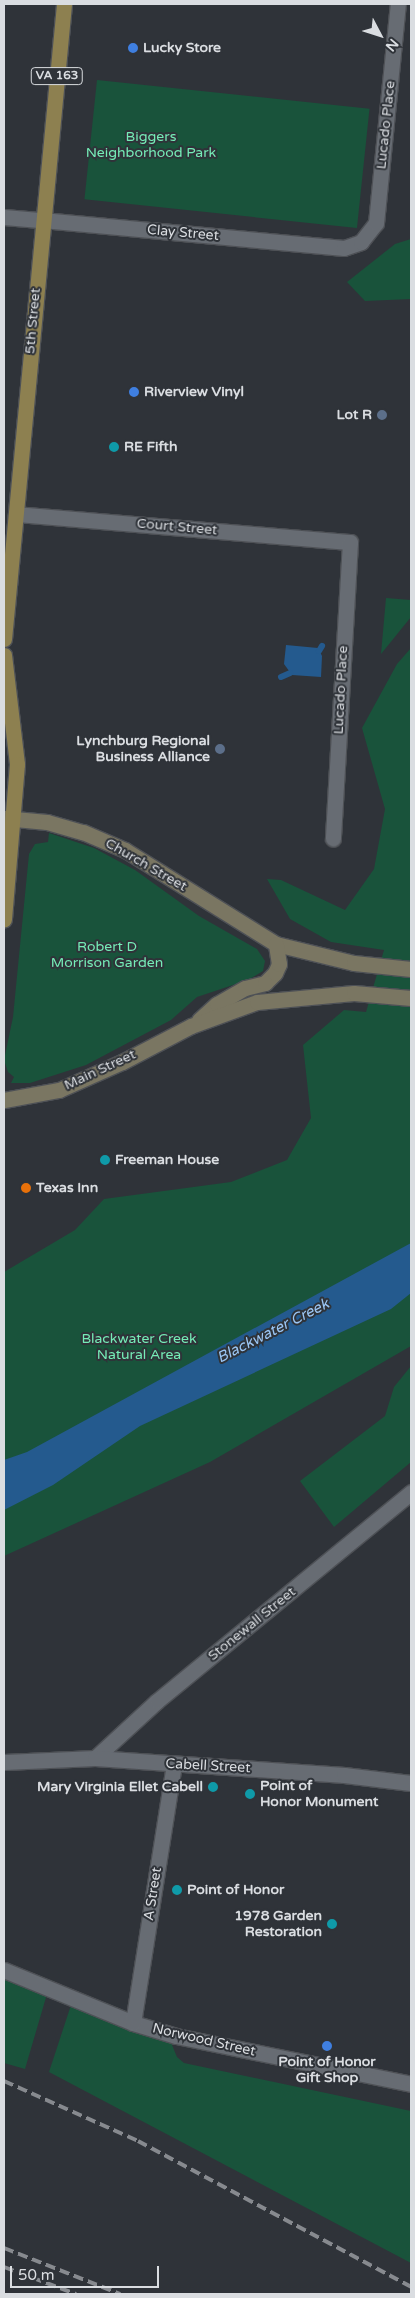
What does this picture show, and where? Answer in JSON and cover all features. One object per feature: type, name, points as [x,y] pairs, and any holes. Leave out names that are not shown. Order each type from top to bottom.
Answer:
[{"type":"main road","name":"5th Street","points":[[4,639],[10,514],[64,4]]},
{"type":"main road","points":[[4,655],[17,764],[8,818],[4,919]]},
{"type":"main road","name":"Church Street","points":[[8,818],[83,832],[125,850],[276,944],[354,963],[411,969]]},
{"type":"main road","points":[[191,1026],[217,1004],[245,988],[265,983],[276,973],[279,964],[276,944]]},
{"type":"main road","points":[[191,1026],[257,1002],[354,993],[411,998]]},
{"type":"main road","name":"Main Street","points":[[4,1100],[59,1090],[122,1062],[191,1026]]},
{"type":"street","name":"Lucado Place","points":[[361,242],[376,223],[398,4]]},
{"type":"street","name":"Clay Street","points":[[4,217],[344,248],[361,242]]},
{"type":"street","name":"Court Street","points":[[10,514],[350,542]]},
{"type":"street","name":"Lucado Place","points":[[333,839],[350,542]]},
{"type":"street","name":"Stonewall Street","points":[[95,1758],[157,1701],[411,1492]]},
{"type":"street","name":"Cabell Street","points":[[4,1762],[95,1758],[344,1775],[411,1783]]},
{"type":"street","name":"A Street","points":[[134,2024],[174,1764]]},
{"type":"street","name":"Norwood Street","points":[[4,1970],[134,2024],[176,2036],[411,2084]]},
{"type":"green space","name":"Biggers Neighborhood Park","points":[[97,80],[369,109],[357,228],[84,199]]},
{"type":"green space","points":[[411,239],[411,299],[365,301],[347,282],[395,244]]},
{"type":"green space","points":[[386,598],[411,600],[411,617],[381,654]]},
{"type":"green space","name":"Blackwater Creek Natural Area","points":[[411,648],[411,1346],[210,1462],[4,1556],[4,1272],[75,1230],[104,1199],[231,1182],[287,1160],[311,1118],[303,1045],[344,1010],[366,1012],[384,950],[331,942],[290,919],[267,879],[281,880],[345,910],[374,869],[385,809],[362,728],[397,664]]},
{"type":"green space","name":"Robert D Morrison Garden","points":[[49,833],[94,848],[135,870],[199,916],[257,949],[265,961],[263,971],[248,980],[197,997],[171,1020],[86,1065],[30,1083],[11,1083],[14,1077],[8,1072],[4,1060],[13,1017],[29,854],[35,844],[48,842]]},
{"type":"green space","points":[[411,1366],[411,1462],[334,1527],[300,1481],[385,1416],[394,1387]]},
{"type":"green space","points":[[4,1975],[47,1994],[25,2069],[4,2063]]},
{"type":"green space","points":[[71,2005],[170,2040],[177,2057],[184,2063],[411,2111],[411,2263],[49,2072]]},
{"type":"water","points":[[286,645],[318,648],[322,656],[321,677],[292,675],[284,664]]},
{"type":"water","name":"Blackwater Creek","points":[[411,1243],[411,1293],[391,1309],[140,1426],[53,1485],[4,1510],[4,1460],[27,1452]]},
{"type":"waterway","points":[[319,651],[322,646]]},
{"type":"waterway","points":[[281,677],[290,673]]},
{"type":"railway","points":[[4,2081],[138,2141],[411,2287]]},
{"type":"railway","points":[[4,2248],[120,2294]]},
{"type":"railway","points":[[4,2267],[76,2294]]},
{"type":"place","name":"Lucky Store","points":[[133,48]]},
{"type":"place","name":"Riverview Vinyl","points":[[134,392]]},
{"type":"place","name":"Lot R","points":[[382,415]]},
{"type":"place","name":"RE Fifth","points":[[114,447]]},
{"type":"place","name":"Lynchburg Regional Business Alliance","points":[[220,749]]},
{"type":"place","name":"Freeman House","points":[[105,1160]]},
{"type":"place","name":"Texas Inn","points":[[26,1188]]},
{"type":"place","name":"Mary Virginia Ellet Cabell","points":[[213,1787]]},
{"type":"place","name":"Point of Honor Monument","points":[[250,1794]]},
{"type":"place","name":"Point of Honor","points":[[177,1890]]},
{"type":"place","name":"1978 Garden Restoration","points":[[332,1924]]},
{"type":"place","name":"Point of Honor Gift Shop","points":[[327,2046]]}]
